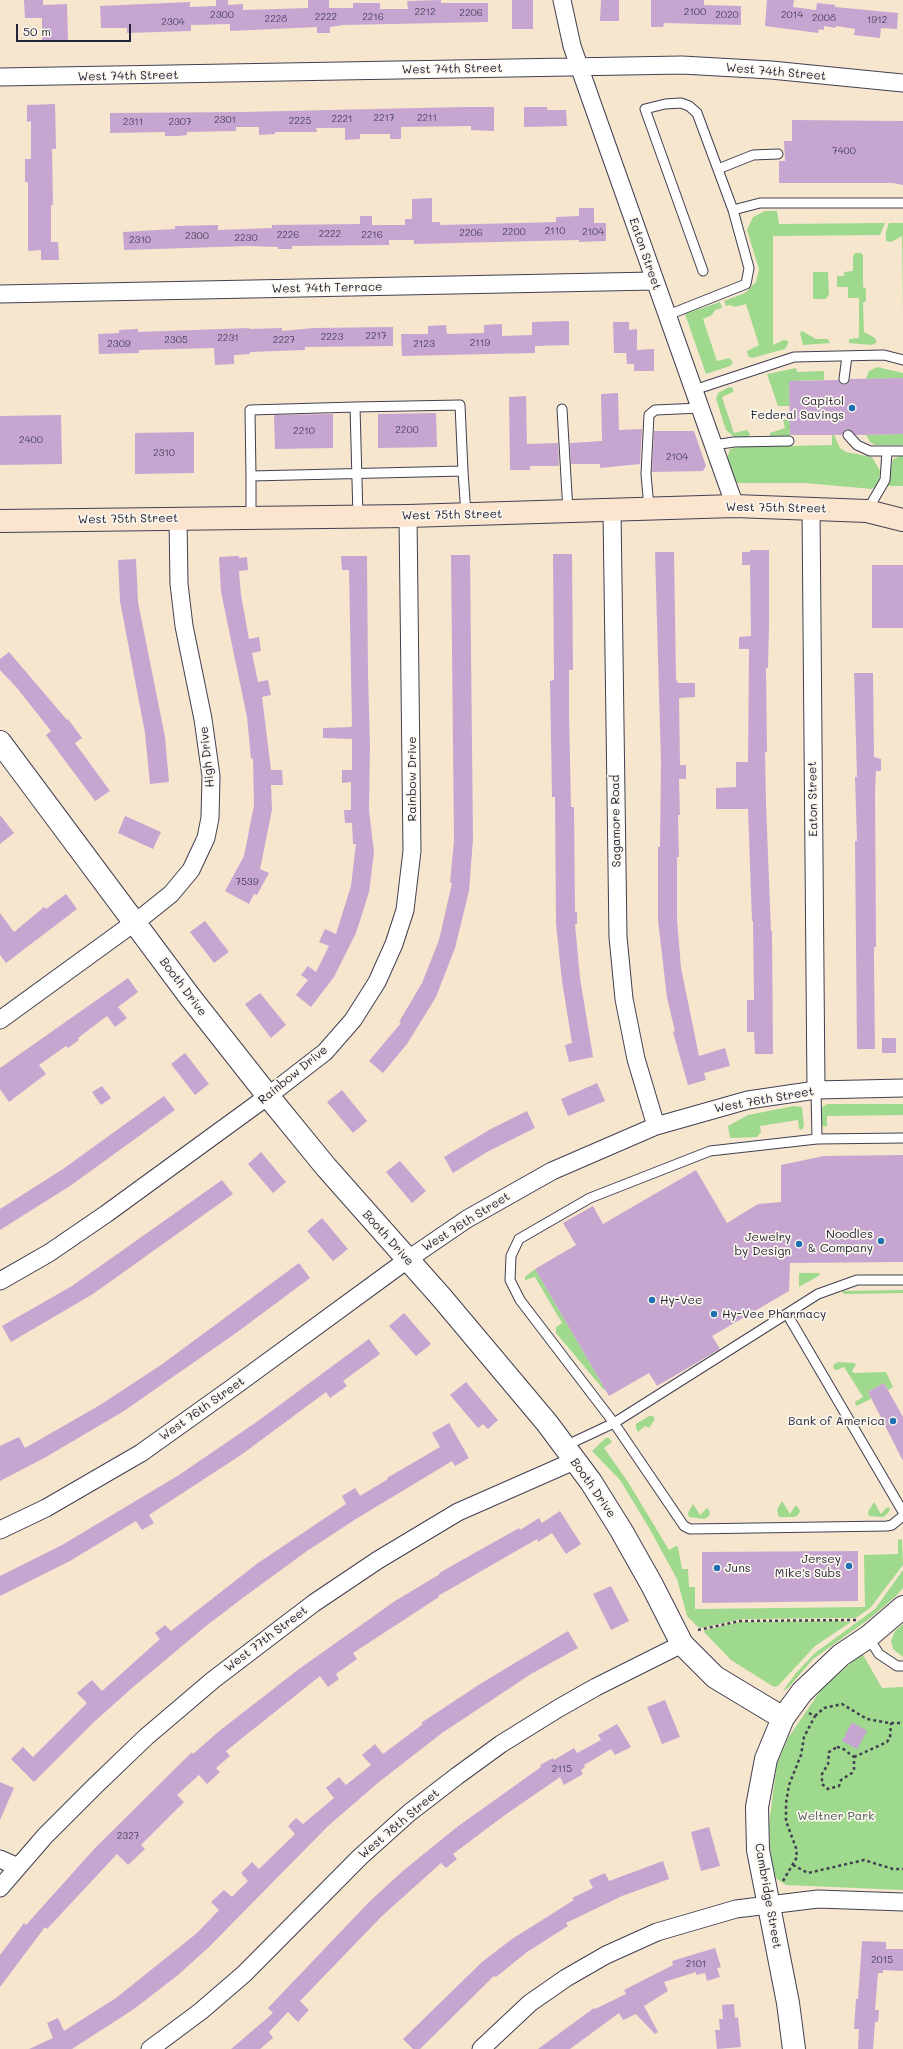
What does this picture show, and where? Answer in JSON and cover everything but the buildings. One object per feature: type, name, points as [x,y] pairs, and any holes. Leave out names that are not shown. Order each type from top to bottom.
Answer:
[{"type":"main road","name":"West 75th Street","points":[[0,521],[466,515],[735,506],[867,511],[903,520]]},
{"type":"street","name":"Eaton Street","points":[[562,0],[572,46],[735,506]]},
{"type":"street","name":"West 74th Street","points":[[0,77],[682,65],[771,70],[903,83]]},
{"type":"street","name":"West 74th Terrace","points":[[0,294],[654,281]]},
{"type":"street","name":"Eaton Street","points":[[811,508],[816,1090]]},
{"type":"street","name":"Sagamore Road","points":[[612,511],[618,937],[624,999],[636,1058],[656,1126]]},
{"type":"street","name":"Rainbow Drive","points":[[0,1281],[49,1252],[106,1214],[268,1096],[325,1052],[353,1020],[377,982],[394,944],[405,910],[412,851],[408,516]]},
{"type":"street","name":"High Drive","points":[[0,1020],[171,894],[191,870],[206,838],[210,818],[211,776],[203,719],[184,626],[179,584],[178,518]]},
{"type":"street","name":"Booth Drive","points":[[2,747],[134,922],[268,1096],[326,1168],[442,1298],[537,1411],[591,1482],[621,1530],[652,1585],[690,1637],[715,1677],[783,1718]]},
{"type":"street","name":"West 76th Street","points":[[0,1530],[46,1508],[141,1453],[407,1260],[467,1219],[508,1194],[559,1168],[656,1126],[748,1100],[816,1090],[903,1088]]},
{"type":"street","name":"West 77th Street","points":[[0,1888],[96,1785],[146,1738],[213,1680],[314,1603],[378,1560],[458,1512],[569,1454]]},
{"type":"street","name":"Cambridge Street","points":[[794,2049],[788,2003],[758,1850],[757,1807],[766,1759],[783,1718],[802,1692],[862,1628],[903,1607]]},
{"type":"street","name":"West 78th Street","points":[[150,2049],[201,2011],[244,1974],[360,1856],[409,1813],[457,1776],[501,1744],[559,1708],[690,1637]]},
{"type":"street","points":[[0,1859],[18,1867]]},
{"type":"street","points":[[480,2049],[530,2003],[566,1978],[606,1955],[656,1932],[736,1909],[818,1899],[903,1902]]},
{"type":"lane","points":[[668,315],[746,284],[749,268],[733,210],[697,113],[690,106],[681,103],[665,104],[645,109],[703,271]]},
{"type":"lane","points":[[718,169],[753,156],[778,154]]},
{"type":"lane","points":[[733,210],[760,203],[903,203]]},
{"type":"lane","points":[[694,390],[794,357],[884,355],[903,360]]},
{"type":"lane","points":[[844,379],[847,356]]},
{"type":"lane","points":[[251,518],[250,410],[460,405],[466,515]]},
{"type":"lane","points":[[355,407],[358,516]]},
{"type":"lane","points":[[650,510],[646,474],[649,415],[655,410],[701,408]]},
{"type":"lane","points":[[562,409],[568,512]]},
{"type":"lane","points":[[848,435],[850,440],[863,448],[887,452],[903,451]]},
{"type":"lane","points":[[714,445],[734,442],[789,441]]},
{"type":"lane","points":[[867,511],[885,480],[887,452]]},
{"type":"lane","points":[[251,476],[463,471]]},
{"type":"lane","points":[[816,1090],[817,1139]]},
{"type":"lane","points":[[903,1138],[817,1139],[719,1149],[699,1154],[590,1198],[524,1236],[514,1245],[510,1256],[510,1280],[515,1291],[614,1423],[681,1523],[690,1529],[887,1526],[892,1525],[903,1516]]},
{"type":"lane","points":[[569,1454],[614,1423],[818,1294],[857,1280],[903,1280]]},
{"type":"lane","points":[[787,1314],[903,1512]]},
{"type":"lane","points":[[862,1628],[879,1654],[897,1666],[903,1666]]},
{"type":"path","points":[[690,1637],[740,1620],[862,1628]]},
{"type":"path","points":[[782,1881],[793,1865],[797,1854],[786,1821],[786,1803],[789,1786],[798,1762],[804,1737],[815,1716],[824,1708],[842,1704],[867,1719],[903,1724]]},
{"type":"path","points":[[804,1710],[815,1716]]},
{"type":"path","points":[[854,1757],[887,1742],[890,1737],[892,1723]]},
{"type":"path","points":[[842,1748],[854,1757],[854,1771],[841,1780],[839,1786],[833,1789],[823,1786],[822,1774],[828,1764],[827,1754],[831,1750],[842,1748]]},
{"type":"path","points":[[793,1865],[808,1873],[825,1871],[864,1860],[893,1869],[903,1869]]},
{"type":"green space","points":[[765,211],[777,211],[779,224],[885,223],[880,235],[773,236],[773,345],[784,340],[788,341],[788,344],[785,349],[752,358],[748,356],[747,351],[759,345],[746,304],[735,307],[730,305],[726,306],[724,301],[745,293],[756,282],[759,269],[747,230],[753,217]]},
{"type":"green space","points":[[889,223],[903,223],[903,313],[902,236],[891,242],[886,241],[886,232]]},
{"type":"green space","points":[[855,253],[861,253],[863,255],[863,287],[866,289],[866,301],[863,303],[864,332],[875,338],[877,342],[872,345],[849,343],[849,339],[859,338],[859,298],[848,298],[848,287],[837,287],[837,276],[844,276],[844,272],[853,271],[853,256]]},
{"type":"green space","points":[[813,272],[828,272],[829,294],[826,299],[813,299]]},
{"type":"green space","points":[[720,302],[722,308],[715,310],[712,315],[703,319],[717,361],[729,358],[733,362],[730,366],[706,374],[685,314]]},
{"type":"green space","points":[[802,331],[816,339],[828,339],[830,343],[803,345],[800,333]]},
{"type":"green space","points":[[877,367],[903,373],[903,378],[866,379],[869,371]]},
{"type":"green space","points":[[796,368],[797,372],[824,371],[824,380],[789,381],[790,406],[778,406],[767,374]]},
{"type":"green space","points":[[729,387],[733,388],[733,392],[722,397],[734,433],[747,430],[750,434],[748,437],[734,437],[726,430],[716,399],[718,393]]},
{"type":"green space","points":[[790,418],[790,436],[770,436],[770,433],[785,428],[783,420]]},
{"type":"green space","points":[[903,434],[903,445],[875,445],[870,442],[866,435]]},
{"type":"green space","points":[[832,435],[834,435],[840,448],[846,452],[872,457],[880,471],[878,485],[872,489],[805,483],[737,483],[727,459],[730,449],[739,447],[832,445]]},
{"type":"green space","points":[[903,455],[903,486],[887,486],[893,459]]},
{"type":"green space","points":[[827,1104],[903,1104],[903,1115],[827,1116],[827,1126],[824,1127],[822,1125],[821,1108]]},
{"type":"green space","points":[[794,1106],[802,1107],[804,1126],[802,1130],[799,1129],[798,1120],[760,1126],[761,1132],[757,1137],[730,1138],[728,1126],[748,1115]]},
{"type":"green space","points":[[535,1269],[605,1389],[604,1390],[556,1333],[556,1327],[562,1323],[535,1277],[525,1280],[525,1277]]},
{"type":"green space","points":[[799,1273],[819,1273],[820,1275],[799,1287]]},
{"type":"green space","points":[[903,1290],[903,1293],[844,1294],[842,1291]]},
{"type":"green space","points":[[838,1362],[854,1363],[856,1365],[852,1371],[854,1373],[886,1372],[893,1387],[888,1390],[884,1383],[868,1392],[871,1399],[856,1406],[855,1402],[863,1397],[844,1367],[837,1370],[834,1369],[833,1365]]},
{"type":"green space","points":[[649,1416],[653,1416],[655,1419],[649,1428],[645,1426],[638,1432],[636,1424]]},
{"type":"green space","points":[[606,1438],[609,1438],[612,1442],[604,1448],[628,1482],[669,1550],[676,1546],[678,1547],[682,1569],[688,1569],[689,1587],[695,1587],[695,1609],[865,1607],[864,1555],[898,1554],[898,1540],[902,1539],[903,1565],[871,1607],[856,1618],[742,1619],[701,1628],[698,1627],[687,1616],[677,1579],[648,1526],[620,1480],[592,1451]]},
{"type":"green space","points":[[782,1501],[790,1514],[795,1506],[797,1506],[800,1511],[798,1515],[794,1517],[779,1517],[777,1510]]},
{"type":"green space","points":[[874,1502],[881,1514],[886,1508],[889,1507],[890,1510],[883,1517],[869,1516],[868,1512]]},
{"type":"green space","points":[[693,1504],[700,1515],[707,1508],[710,1512],[709,1516],[704,1519],[689,1517],[688,1513]]},
{"type":"green space","points":[[903,1570],[903,1588],[895,1597],[869,1619],[813,1659],[789,1687],[782,1692],[796,1673],[815,1653],[875,1609]]},
{"type":"green space","points":[[740,1622],[851,1622],[815,1646],[778,1686],[774,1687],[731,1660],[704,1632],[705,1630]]},
{"type":"green space","points":[[903,1624],[903,1657],[893,1649],[891,1641],[895,1631]]},
{"type":"green space","name":"Weltner Park","points":[[862,1653],[882,1688],[903,1687],[903,1890],[786,1885],[777,1879],[771,1866],[769,1824],[777,1764],[788,1738],[821,1690]]},
{"type":"place","name":"Capitol Federal Savings","points":[[852,408]]},
{"type":"place","name":"Noodles & Company","points":[[881,1241]]},
{"type":"place","name":"Jewelry by Design","points":[[799,1244]]},
{"type":"place","name":"Hy-Vee","points":[[652,1300]]},
{"type":"place","name":"Hy-Vee Pharmacy","points":[[714,1314]]},
{"type":"place","name":"Bank of America","points":[[893,1421]]},
{"type":"place","name":"Jersey Mike's Subs","points":[[849,1566]]},
{"type":"place","name":"Juns","points":[[717,1568]]}]
